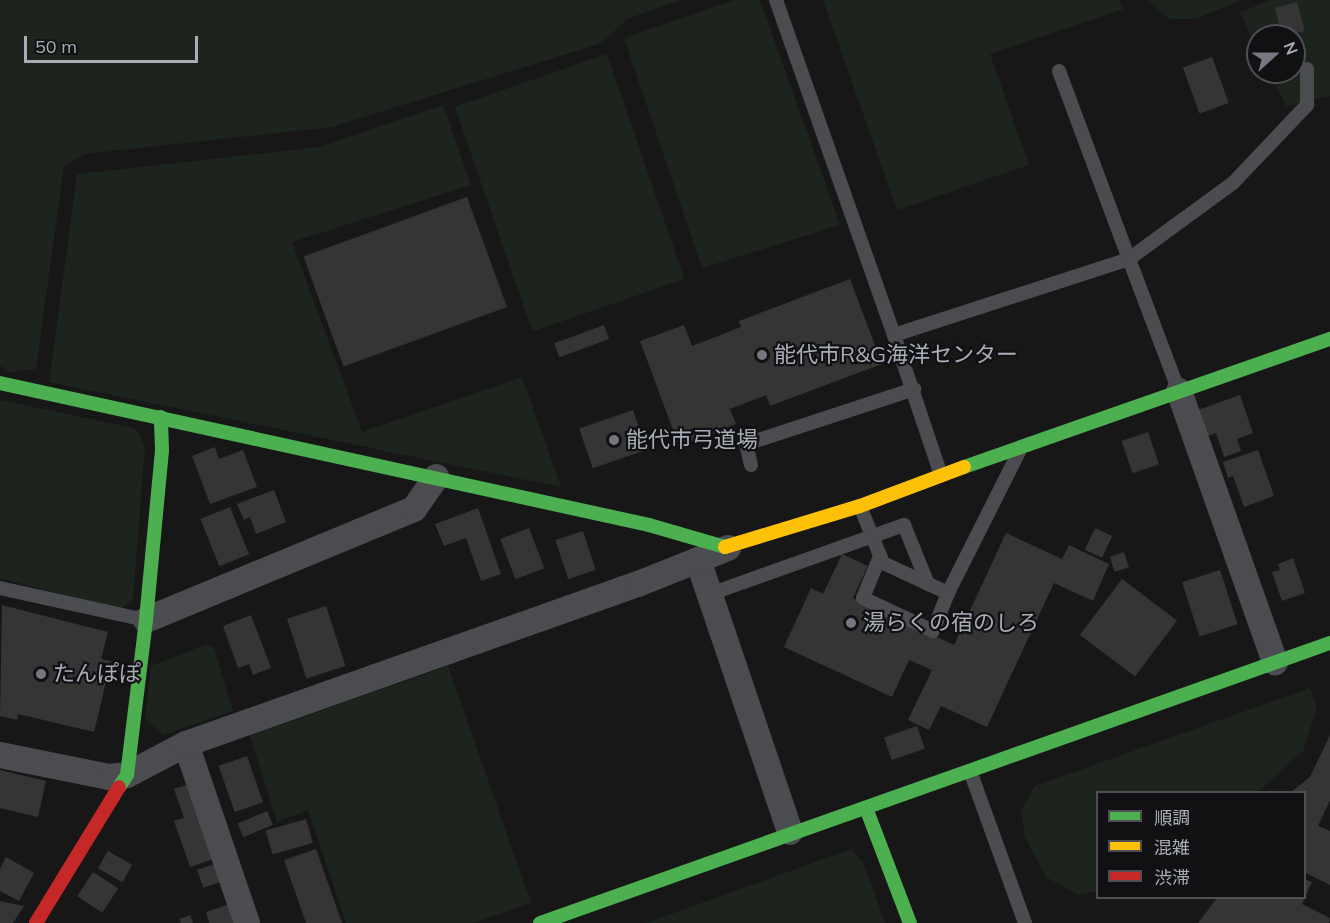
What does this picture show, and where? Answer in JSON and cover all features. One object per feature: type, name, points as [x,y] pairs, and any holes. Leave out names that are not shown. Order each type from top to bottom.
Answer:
[{"type":"street","points":[[0,755],[109,777],[127,775],[186,744],[728,548],[861,506],[1022,445],[1330,339]]},
{"type":"street","points":[[0,383],[649,525],[728,548]]},
{"type":"street","points":[[1179,391],[1275,662]]},
{"type":"street","points":[[36,923],[127,775],[146,620],[162,450],[161,417]]},
{"type":"street","points":[[146,620],[414,509],[436,477]]},
{"type":"street","points":[[699,560],[790,832]]},
{"type":"street","points":[[540,923],[790,832],[866,808],[1330,643]]},
{"type":"street","points":[[186,744],[247,923]]},
{"type":"street","points":[[866,808],[910,923]]},
{"type":"lane","points":[[776,0],[914,389],[941,475]]},
{"type":"lane","points":[[894,335],[1129,259],[1233,183],[1307,105],[1307,69]]},
{"type":"lane","points":[[1059,71],[1179,391]]},
{"type":"lane","points":[[751,465],[746,444],[914,389]]},
{"type":"lane","points":[[880,556],[863,598],[933,631],[948,594],[1022,445]]},
{"type":"lane","points":[[861,506],[883,563],[948,594]]},
{"type":"lane","points":[[710,594],[904,525],[928,584]]},
{"type":"lane","points":[[0,588],[146,620]]},
{"type":"lane","points":[[970,771],[1025,923]]},
{"type":"shaded area","points":[[0,0],[681,0],[627,19],[602,43],[332,127],[85,154],[64,166],[36,369],[11,372],[0,366]]},
{"type":"shaded area","points":[[734,0],[760,0],[840,225],[702,268],[624,38]]},
{"type":"shaded area","points":[[823,0],[1120,0],[1123,9],[990,54],[1029,165],[897,210]]},
{"type":"shaded area","points":[[1148,0],[1241,0],[1196,19],[1169,19]]},
{"type":"shaded area","points":[[1270,0],[1330,0],[1330,96],[1286,106],[1275,84],[1306,84],[1306,24],[1246,25],[1240,13]]},
{"type":"shaded area","points":[[607,54],[684,279],[532,331],[455,106]]},
{"type":"shaded area","points":[[443,105],[471,185],[292,242],[362,432],[522,377],[561,487],[49,382],[77,174],[319,147]]},
{"type":"shaded area","points":[[0,400],[134,428],[140,436],[145,447],[133,599],[120,610],[0,578]]},
{"type":"shaded area","points":[[207,644],[214,648],[233,711],[163,735],[145,719],[151,666]]},
{"type":"shaded area","points":[[448,666],[531,903],[474,923],[346,923],[308,810],[277,822],[250,736]]},
{"type":"shaded area","points":[[1310,688],[1317,708],[1303,751],[1259,791],[1096,791],[1096,891],[1079,895],[1046,877],[1025,837],[1021,810],[1035,786]]},
{"type":"shaded area","points":[[851,849],[863,862],[885,923],[646,923]]},
{"type":"building","points":[[1297,2],[1303,24],[1279,24],[1275,8]]},
{"type":"building","points":[[1212,57],[1229,103],[1200,114],[1183,68]]},
{"type":"building","points":[[467,197],[507,307],[344,366],[303,257]]},
{"type":"building","name":"能代市R&G海洋センター","points":[[850,279],[882,364],[770,406],[766,395],[730,409],[736,424],[679,446],[640,341],[684,325],[692,346],[741,327],[739,321]]},
{"type":"building","points":[[604,325],[609,339],[559,357],[554,343]]},
{"type":"building","points":[[1240,395],[1253,433],[1237,439],[1241,451],[1224,457],[1216,433],[1208,436],[1198,410]]},
{"type":"building","name":"能代市弓道場","points":[[633,410],[647,450],[593,468],[579,429]]},
{"type":"building","points":[[1148,432],[1159,464],[1133,473],[1122,441]]},
{"type":"building","points":[[215,447],[219,459],[243,450],[257,487],[210,504],[192,456]]},
{"type":"building","points":[[1258,450],[1274,496],[1244,507],[1233,476],[1228,478],[1223,462]]},
{"type":"building","points":[[274,490],[286,522],[256,534],[250,517],[244,520],[237,504]]},
{"type":"building","points":[[230,507],[249,554],[219,566],[200,519]]},
{"type":"building","points":[[478,508],[501,574],[481,581],[466,538],[444,546],[435,524]]},
{"type":"building","points":[[529,528],[544,568],[515,579],[500,539]]},
{"type":"building","points":[[1095,528],[1112,536],[1102,558],[1085,550]]},
{"type":"building","points":[[583,531],[596,570],[568,579],[555,540]]},
{"type":"building","name":"湯らくの宿のしろ","points":[[1006,533],[1062,559],[1069,545],[1109,564],[1093,601],[1054,583],[987,727],[941,706],[929,730],[908,720],[932,670],[909,660],[892,697],[784,647],[811,588],[823,594],[842,554],[868,566],[853,598],[954,645]]},
{"type":"building","points":[[1124,552],[1129,567],[1115,572],[1110,557]]},
{"type":"building","points":[[1293,558],[1305,593],[1282,601],[1272,572],[1280,570],[1278,564]]},
{"type":"building","points":[[1220,570],[1238,624],[1200,637],[1182,582]]},
{"type":"building","name":"湯らくの宿のしろ","points":[[1122,579],[1177,621],[1135,676],[1080,635]]},
{"type":"building","points":[[2,605],[108,632],[101,659],[111,661],[94,732],[18,714],[17,720],[0,716]]},
{"type":"building","points":[[326,606],[345,666],[306,679],[287,619]]},
{"type":"building","points":[[251,615],[271,668],[253,675],[249,664],[238,668],[223,626]]},
{"type":"building","points":[[917,726],[925,749],[892,760],[884,737]]},
{"type":"building","points":[[1330,735],[1330,800],[1318,826],[1330,831],[1330,885],[1306,873],[1306,791],[1292,791],[1310,777]]},
{"type":"building","points":[[247,756],[263,802],[235,812],[219,766]]},
{"type":"building","points":[[0,770],[46,781],[38,817],[0,808]]},
{"type":"building","points":[[195,782],[220,857],[190,867],[174,821],[184,818],[174,789]]},
{"type":"building","points":[[267,811],[273,825],[243,837],[238,824]]},
{"type":"building","points":[[306,819],[313,843],[273,855],[266,831]]},
{"type":"building","points":[[316,849],[342,923],[306,923],[284,860]]},
{"type":"building","points":[[108,851],[132,865],[122,882],[98,868]]},
{"type":"building","points":[[6,857],[34,873],[19,901],[0,891],[0,869]]},
{"type":"building","points":[[221,862],[227,880],[203,888],[197,870]]},
{"type":"building","points":[[93,872],[118,888],[102,913],[77,896]]},
{"type":"building","points":[[1306,880],[1312,882],[1306,895]]},
{"type":"building","points":[[1216,899],[1304,899],[1302,904],[1330,918],[1329,923],[1198,923]]},
{"type":"building","points":[[0,901],[24,906],[13,923],[0,923]]},
{"type":"building","points":[[236,902],[243,923],[209,923],[206,912]]},
{"type":"building","points":[[190,915],[193,923],[181,923],[179,919]]},
{"type":"traffic: fast","points":[[964,467],[1330,339]]},
{"type":"traffic: fast","points":[[0,383],[649,525],[725,547]]},
{"type":"traffic: fast","points":[[119,787],[127,775],[146,620],[162,450],[161,417]]},
{"type":"traffic: fast","points":[[540,923],[1330,643]]},
{"type":"traffic: fast","points":[[866,808],[910,923]]},
{"type":"traffic: slow","points":[[725,547],[860,506],[964,467]]},
{"type":"traffic: jam","points":[[36,923],[119,787]]},
{"type":"place","name":"能代市R&G海洋センター","points":[[762,355]]},
{"type":"place","name":"能代市弓道場","points":[[614,440]]},
{"type":"place","name":"湯らくの宿のしろ","points":[[851,623]]},
{"type":"place","name":"たんぽぽ","points":[[41,674]]}]
